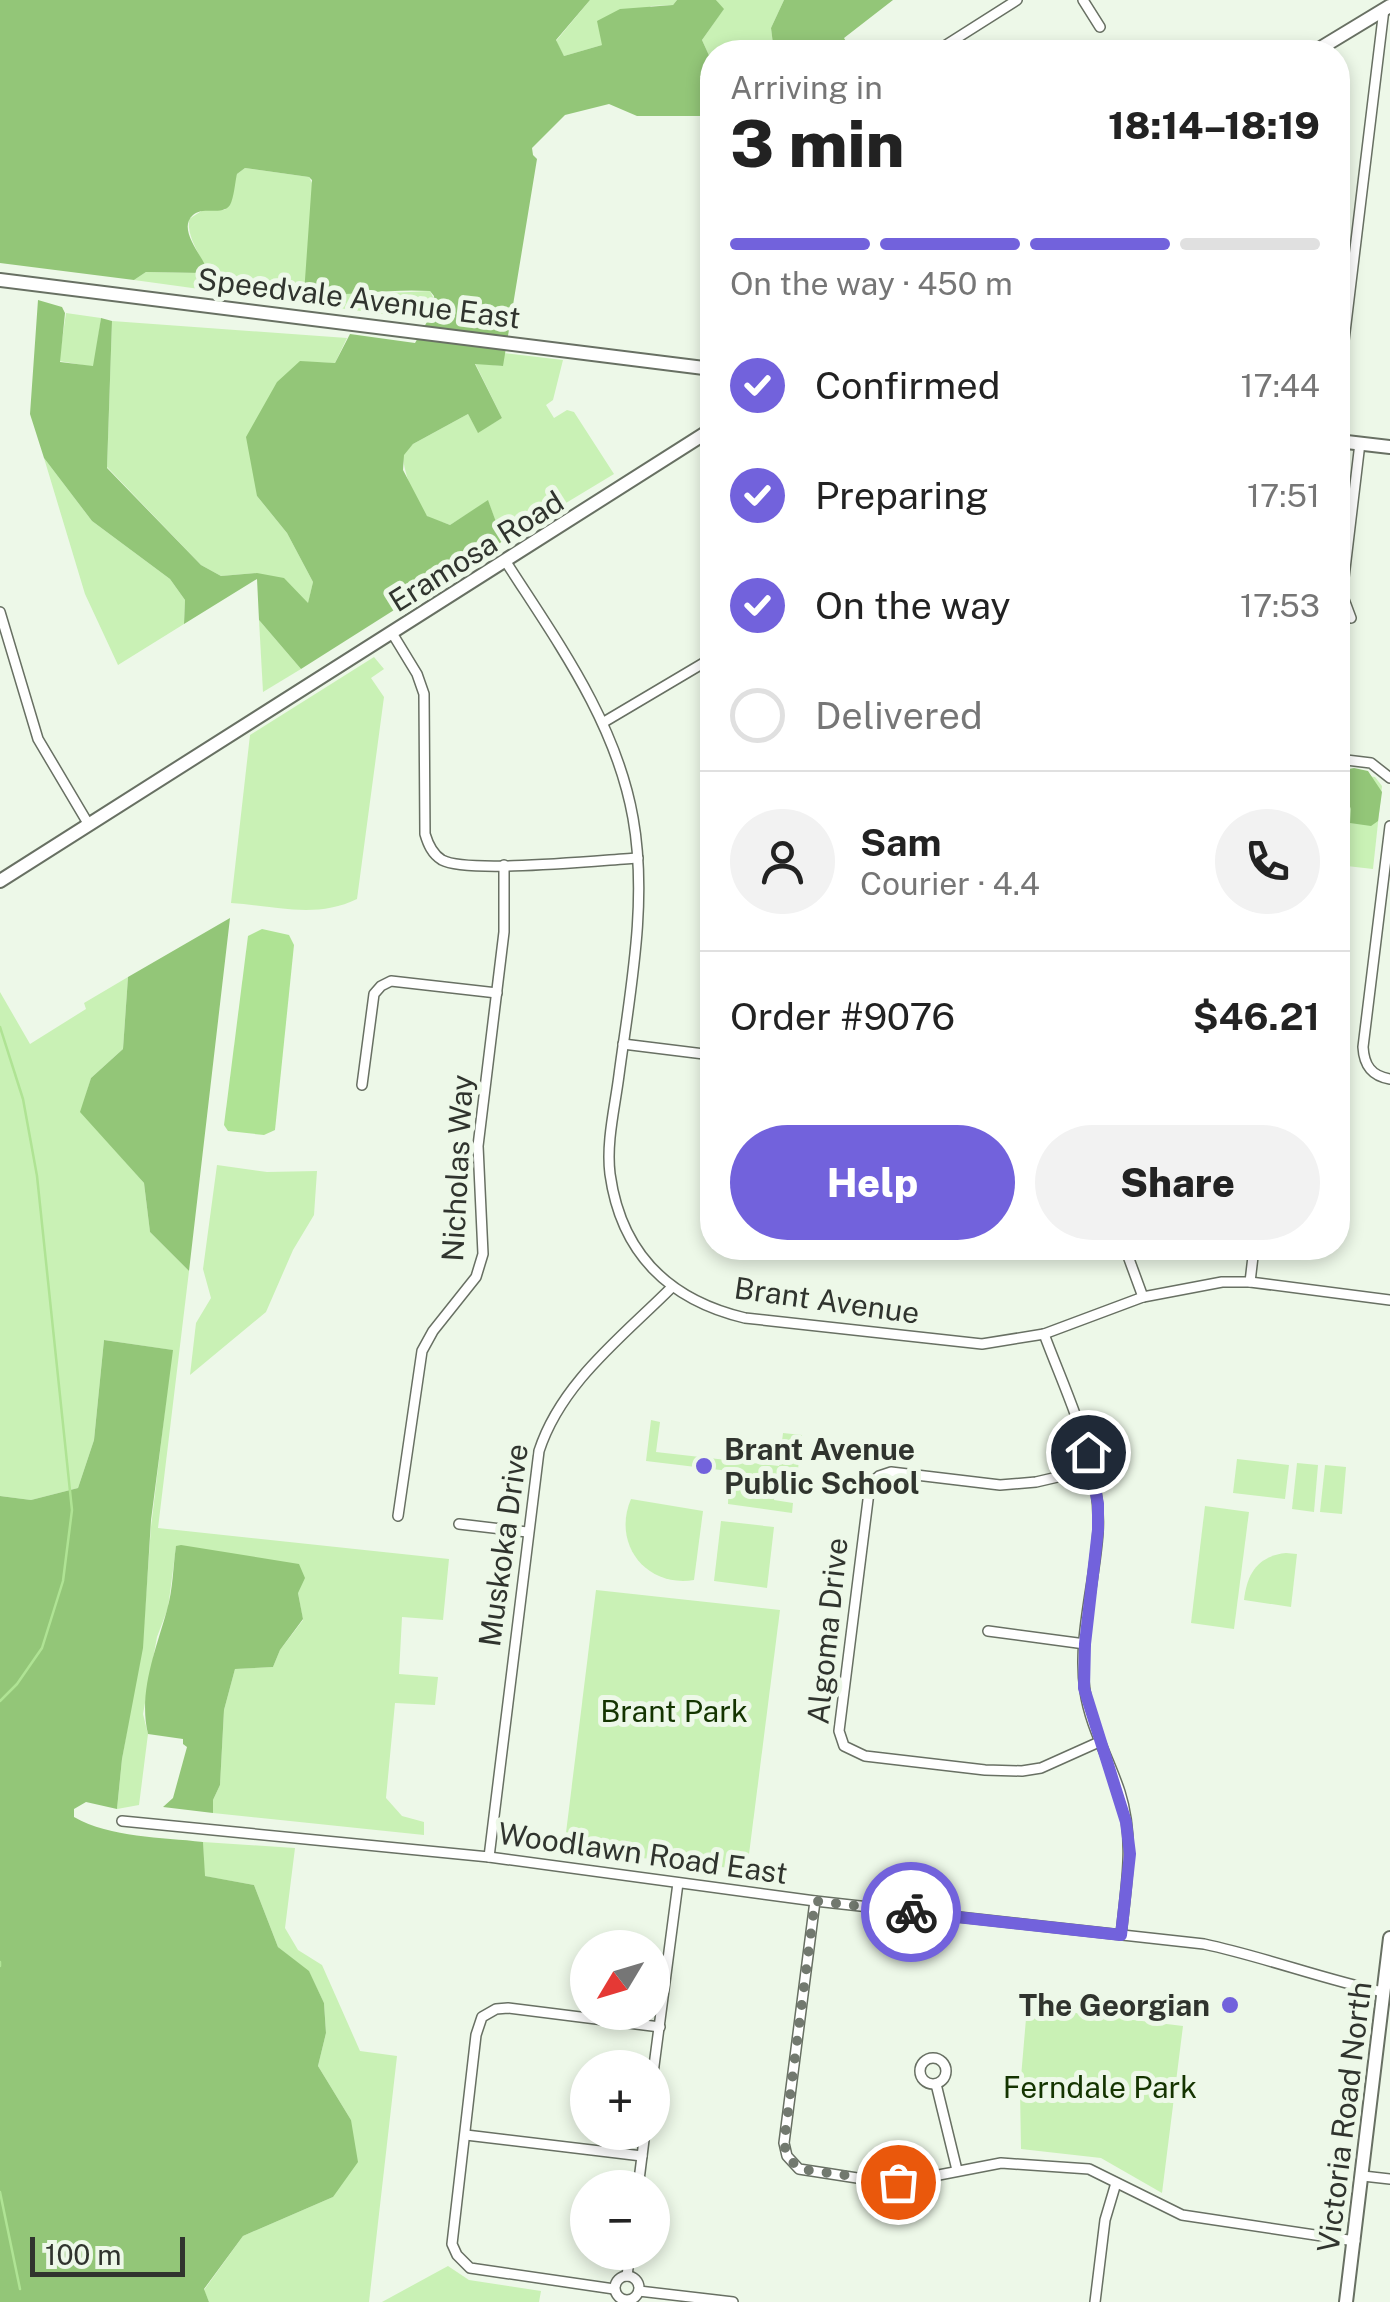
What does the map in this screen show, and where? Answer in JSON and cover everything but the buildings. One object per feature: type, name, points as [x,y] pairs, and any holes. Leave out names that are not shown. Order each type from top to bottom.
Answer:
[{"type":"main road","points":[[1333,40],[1387,7]]},
{"type":"main road","name":"Speedvale Avenue East","points":[[0,280],[700,368]]},
{"type":"main road","name":"Eramosa Road","points":[[0,881],[700,437]]},
{"type":"main road","points":[[1350,442],[1390,447]]},
{"type":"main road","name":"Victoria Road North","points":[[1346,2302],[1387,1992],[1390,1938]]},
{"type":"street","points":[[954,40],[1017,0]]},
{"type":"street","points":[[1083,0],[1100,27]]},
{"type":"street","points":[[1350,282],[1387,7]]},
{"type":"street","points":[[1350,527],[1360,444]]},
{"type":"street","name":"Brant Avenue","points":[[506,562],[604,722],[624,778],[638,858],[638,907],[610,1170],[619,1214],[636,1247],[672,1288],[726,1313],[956,1343],[1006,1342],[1044,1334],[1144,1297],[1198,1285],[1250,1282],[1390,1300]]},
{"type":"street","points":[[0,612],[38,739],[89,825]]},
{"type":"street","points":[[392,632],[424,694],[425,834],[430,849],[442,860],[457,864],[638,858]]},
{"type":"street","points":[[604,722],[700,665]]},
{"type":"street","points":[[1350,760],[1370,763],[1390,778]]},
{"type":"street","points":[[1390,826],[1364,1059],[1375,1075],[1390,1079]]},
{"type":"street","name":"Nicholas Way","points":[[398,1516],[422,1352],[432,1331],[476,1277],[483,1254],[478,1146],[504,932],[504,865]]},
{"type":"street","points":[[362,1084],[374,994],[381,986],[390,982],[497,993]]},
{"type":"street","points":[[623,1044],[700,1054]]},
{"type":"street","points":[[1130,1260],[1144,1297]]},
{"type":"street","points":[[1250,1282],[1253,1260]]},
{"type":"street","name":"Muskoka Drive","points":[[490,1857],[535,1466],[555,1412],[570,1389],[672,1288]]},
{"type":"street","points":[[1044,1334],[1092,1468],[1098,1530],[1084,1688],[1099,1742],[1120,1792],[1126,1822],[1130,1854],[1121,1935]]},
{"type":"street","name":"Algoma Drive","points":[[1092,1468],[1016,1484],[892,1472],[870,1484],[839,1731],[844,1746],[865,1756],[1003,1772],[1042,1768],[1099,1742]]},
{"type":"street","points":[[459,1524],[527,1532]]},
{"type":"street","points":[[988,1632],[1085,1644]]},
{"type":"street","name":"Woodlawn Road East","points":[[122,1821],[490,1857],[815,1901],[1204,1944],[1243,1952],[1320,1978],[1387,1992]]},
{"type":"street","points":[[670,1946],[678,1882]]},
{"type":"street","points":[[815,1901],[784,2143],[793,2165],[805,2171],[883,2182],[913,2180],[989,2164],[1089,2169],[1182,2215],[1355,2242]]},
{"type":"street","points":[[570,2016],[508,2008],[482,2017],[476,2034],[452,2244],[470,2268],[614,2288],[624,2301],[632,2300],[639,2291]]},
{"type":"street","points":[[936,2084],[957,2170]]},
{"type":"street","points":[[466,2135],[642,2156]]},
{"type":"street","points":[[640,2170],[643,2150]]},
{"type":"street","points":[[1363,2176],[1390,2179]]},
{"type":"street","points":[[1095,2302],[1105,2220],[1116,2183]]},
{"type":"street","points":[[627,2276],[628,2270]]},
{"type":"street","points":[[614,2288],[617,2281],[627,2276]]},
{"type":"street","points":[[627,2276],[636,2280],[639,2291]]},
{"type":"street","points":[[639,2291],[733,2302]]},
{"type":"green space","points":[[590,0],[677,0],[673,5],[651,6],[602,45],[564,56],[556,41]]},
{"type":"green space","points":[[716,0],[784,0],[771,28],[772,40],[702,40],[723,10]]},
{"type":"green space","points":[[245,168],[309,177],[368,294],[430,291],[435,301],[427,320],[134,280],[146,272],[202,273],[205,269],[189,219],[203,210],[225,210],[237,174]]},
{"type":"green space","points":[[66,313],[101,318],[94,367],[59,361]]},
{"type":"green space","points":[[112,321],[347,338],[335,363],[300,362],[257,496],[287,533],[313,582],[308,604],[257,573],[221,576],[201,565],[107,467]]},
{"type":"green space","points":[[504,353],[563,360],[553,400],[546,405],[554,418],[567,410],[574,412],[614,474],[503,541],[488,501],[450,525],[427,516],[410,487],[403,455],[413,444],[468,414],[478,432],[502,418],[475,363],[502,366]]},
{"type":"green space","points":[[44,458],[92,521],[170,579],[185,600],[184,624],[118,665],[85,594]]},
{"type":"green space","points":[[259,620],[301,669],[263,692]]},
{"type":"green space","points":[[374,657],[384,669],[371,678],[384,697],[357,899],[311,910],[231,903],[250,735]]},
{"type":"green space","points":[[1350,774],[1375,777],[1382,786],[1373,869],[1350,866]]},
{"type":"green space","points":[[128,977],[123,1049],[91,1078],[81,1112],[144,1183],[150,1232],[189,1271],[158,1528],[449,1559],[443,1620],[402,1617],[399,1674],[438,1677],[435,1705],[395,1703],[386,1798],[402,1816],[424,1822],[424,1835],[213,1813],[213,1800],[220,1785],[224,1710],[235,1669],[273,1667],[280,1650],[303,1620],[298,1593],[176,1547],[168,1608],[157,1637],[143,1714],[148,1734],[139,1805],[117,1809],[143,1637],[151,1527],[172,1350],[104,1340],[94,1440],[78,1488],[31,1500],[0,1496],[0,992],[30,1044],[86,1009],[84,1003]]},
{"type":"green space","points":[[217,1165],[267,1172],[317,1171],[314,1215],[293,1250],[266,1312],[190,1375],[196,1323],[211,1298],[203,1269]]},
{"type":"green space","points":[[651,1420],[660,1422],[656,1452],[779,1466],[783,1433],[802,1435],[796,1486],[776,1486],[774,1500],[793,1503],[792,1513],[728,1504],[729,1471],[646,1461]]},
{"type":"green space","points":[[1237,1459],[1289,1465],[1285,1499],[1233,1493]]},
{"type":"green space","points":[[1297,1463],[1318,1465],[1314,1512],[1292,1509]]},
{"type":"green space","points":[[1325,1465],[1346,1467],[1342,1514],[1320,1512]]},
{"type":"green space","points":[[631,1499],[703,1511],[694,1580],[661,1577],[637,1559],[626,1531]]},
{"type":"green space","points":[[1205,1506],[1249,1512],[1234,1629],[1191,1623]]},
{"type":"green space","points":[[721,1521],[774,1527],[767,1588],[714,1581]]},
{"type":"green space","points":[[1286,1553],[1297,1554],[1291,1607],[1244,1600],[1248,1582],[1261,1562]]},
{"type":"green space","name":"Brant Park","points":[[596,1590],[780,1610],[747,1870],[564,1849]]},
{"type":"green space","points":[[203,1842],[295,1848],[285,1928],[298,1950],[322,1965],[360,2051],[397,2056],[369,2302],[209,2302],[204,2290],[243,2236],[333,2197],[351,2120],[318,2066],[326,2033],[324,2003],[309,1972],[278,1947],[254,1885],[204,1876]]},
{"type":"green space","name":"Ferndale Park","points":[[1027,2007],[1183,2026],[1162,2193],[1101,2158],[1021,2149],[1020,2089]]},
{"type":"green space","points":[[448,2266],[469,2280],[541,2291],[539,2302],[382,2302]]},
{"type":"shaded area","points":[[0,0],[590,0],[556,40],[564,56],[602,45],[597,21],[620,9],[673,5],[677,0],[716,0],[724,9],[700,40],[700,116],[637,116],[609,104],[565,115],[532,148],[537,159],[503,366],[475,364],[502,418],[478,433],[468,414],[413,444],[404,455],[403,470],[427,516],[450,525],[488,500],[503,541],[301,669],[259,620],[257,579],[184,624],[185,600],[170,579],[92,521],[44,458],[30,414],[38,300],[62,307],[65,313],[60,362],[93,366],[101,318],[112,321],[107,468],[201,565],[221,576],[257,573],[284,578],[308,603],[313,582],[287,533],[257,496],[246,437],[277,382],[300,361],[335,363],[350,334],[415,343],[432,313],[434,296],[430,291],[414,290],[304,294],[312,180],[245,168],[237,174],[227,208],[197,212],[189,220],[189,233],[205,265],[202,273],[146,272],[134,280],[0,263]]},
{"type":"shaded area","points":[[784,0],[893,0],[845,40],[772,40],[771,28]]},
{"type":"shaded area","points":[[1350,769],[1368,771],[1382,792],[1378,821],[1371,826],[1350,823]]},
{"type":"shaded area","points":[[230,918],[189,1271],[150,1232],[144,1183],[80,1112],[91,1078],[123,1049],[128,977]]},
{"type":"shaded area","points":[[262,929],[289,935],[294,945],[275,1130],[264,1135],[228,1131],[224,1125],[248,936]]},
{"type":"shaded area","points":[[104,1340],[173,1350],[151,1520],[143,1648],[122,1759],[117,1809],[86,1802],[74,1809],[74,1817],[120,1833],[203,1842],[205,1876],[254,1885],[278,1947],[309,1971],[324,2003],[326,2033],[318,2066],[351,2120],[358,2162],[333,2197],[243,2236],[204,2289],[209,2302],[0,2302],[0,1496],[31,1500],[78,1488],[94,1440]]},
{"type":"shaded area","points":[[176,1546],[299,1564],[305,1578],[298,1593],[303,1619],[280,1650],[273,1667],[235,1669],[224,1710],[220,1785],[213,1800],[213,1813],[163,1807],[173,1798],[187,1747],[183,1739],[148,1734],[145,1718],[150,1671],[169,1602]]},
{"type":"waterway","points":[[0,1027],[23,1099],[37,1176],[72,1510],[63,1581],[42,1648],[0,1701]]},
{"type":"waterway","points":[[0,2192],[20,2289]]},
{"type":"way so far","points":[[898,2182],[799,2169],[787,2156],[784,2143],[815,1901],[911,1912]]},
{"type":"place","name":"Brant Avenue Public School","points":[[704,1466]]},
{"type":"place","name":"The Georgian","points":[[1230,2005]]},
{"type":"route","points":[[911,1912],[1121,1935],[1130,1854],[1126,1822],[1120,1792],[1099,1742],[1084,1688],[1098,1530],[1098,1504],[1088,1452]]}]
